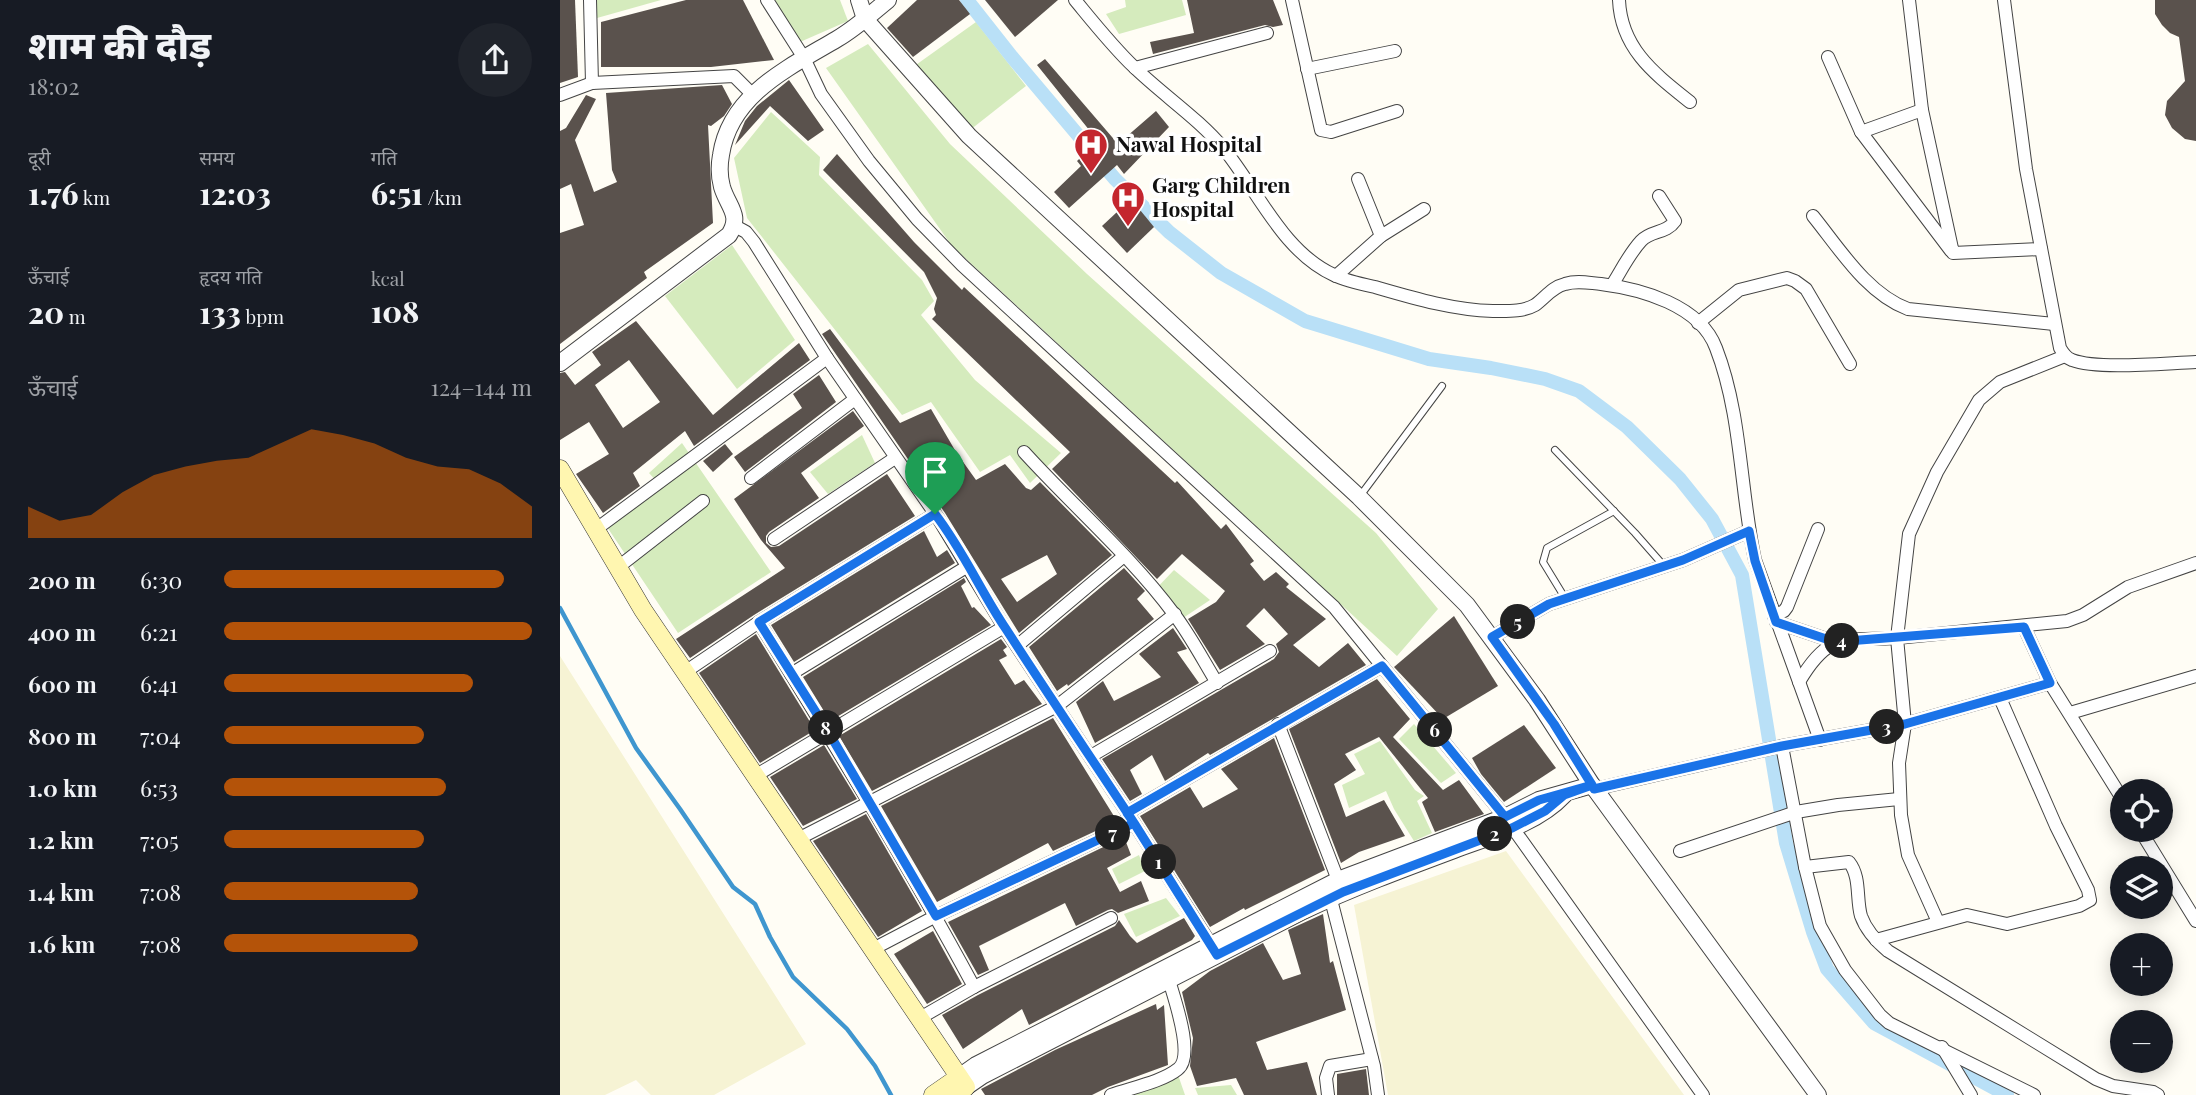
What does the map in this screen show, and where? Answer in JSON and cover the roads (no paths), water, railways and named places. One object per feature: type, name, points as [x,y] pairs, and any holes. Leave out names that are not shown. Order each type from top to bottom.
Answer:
[{"type":"main road","points":[[560,469],[617,568],[920,1018],[963,1088],[933,1095]]},
{"type":"street","points":[[590,0],[592,83]]},
{"type":"street","points":[[767,0],[829,105],[869,161],[917,219],[962,265],[1101,395],[1314,587],[1382,666],[1508,822],[1703,1095]]},
{"type":"street","points":[[859,0],[865,19],[969,136],[1359,497],[1460,598],[1492,637],[1554,724],[1593,787],[1818,1095]]},
{"type":"street","points":[[560,363],[729,235],[735,226],[735,217],[719,177],[721,152],[742,105],[803,58],[845,34],[888,0]]},
{"type":"street","points":[[1075,0],[1135,68],[1194,117],[1224,149],[1288,238],[1309,260],[1336,276],[1429,303],[1492,311],[1521,310],[1534,306],[1552,290],[1564,284],[1583,282],[1612,285],[1658,296],[1698,323],[1716,345],[1729,388],[1755,561],[1821,740]]},
{"type":"street","points":[[1292,0],[1319,126],[1323,131],[1331,132],[1397,111]]},
{"type":"street","points":[[1619,0],[1622,21],[1630,44],[1654,74],[1690,102]]},
{"type":"street","points":[[1909,0],[1922,110],[1953,253]]},
{"type":"street","points":[[2004,0],[2026,169],[2060,348],[2065,356],[2080,362],[2115,365],[2196,362]]},
{"type":"street","points":[[1135,68],[1267,33]]},
{"type":"street","points":[[1307,69],[1395,51]]},
{"type":"street","points":[[1828,57],[1861,132],[1953,253]]},
{"type":"street","points":[[560,95],[592,83],[734,76],[753,95]]},
{"type":"street","points":[[1861,132],[1922,110]]},
{"type":"street","points":[[1358,179],[1381,236]]},
{"type":"street","points":[[1612,285],[1642,240],[1667,230],[1675,221],[1659,196]]},
{"type":"street","points":[[1336,276],[1381,236],[1424,209]]},
{"type":"street","points":[[1813,216],[1861,274],[1885,297],[1899,305],[1908,309],[2054,324]]},
{"type":"street","points":[[735,226],[746,232],[754,242],[827,358],[935,514],[1004,627],[1131,818],[1214,950]]},
{"type":"street","points":[[1953,253],[2041,249]]},
{"type":"street","points":[[1698,323],[1724,299],[1739,290],[1787,278],[1806,289],[1850,364]]},
{"type":"street","points":[[1938,922],[1908,855],[1899,799],[1899,762],[1905,724],[1898,638],[1909,534],[1937,472],[1979,400],[2000,383],[2065,356]]},
{"type":"street","points":[[595,530],[827,358]]},
{"type":"street","points":[[751,478],[855,399]]},
{"type":"street","points":[[1024,452],[1124,556],[1175,614],[1217,683]]},
{"type":"street","points":[[774,540],[895,458]]},
{"type":"street","points":[[617,568],[703,501]]},
{"type":"street","points":[[685,672],[759,622],[935,514]]},
{"type":"street","points":[[1775,619],[1787,607],[1818,529]]},
{"type":"street","points":[[1492,637],[1549,604],[1664,566],[1749,531]]},
{"type":"street","points":[[1017,646],[1124,556]]},
{"type":"street","points":[[1775,619],[1835,642],[2024,627],[2067,621],[2083,615],[2128,587],[2196,564]]},
{"type":"street","points":[[791,674],[968,566]]},
{"type":"street","points":[[798,839],[1057,706],[1175,614]]},
{"type":"street","points":[[759,622],[829,733],[868,804],[936,916],[974,987]]},
{"type":"street","points":[[755,776],[1004,627]]},
{"type":"street","points":[[2024,627],[2050,683],[2110,779]]},
{"type":"street","points":[[1799,682],[1820,652],[1835,642]]},
{"type":"street","points":[[1090,756],[1270,652]]},
{"type":"street","points":[[873,949],[1131,818],[1278,724],[1382,666]]},
{"type":"street","points":[[2070,713],[2196,676]]},
{"type":"street","points":[[963,1088],[976,1065],[1214,950],[1332,888],[1508,822],[1545,811],[1564,795],[1782,746],[1905,724],[2050,683]]},
{"type":"street","points":[[1876,940],[1967,915],[2007,924],[2079,906],[2090,900],[2088,890],[2056,826],[2000,698]]},
{"type":"street","points":[[1278,724],[1332,888],[1378,1095]]},
{"type":"street","points":[[1782,746],[1805,867],[1820,926],[1845,970],[1889,1023],[2034,1095]]},
{"type":"street","points":[[1680,852],[1796,812],[1899,799]]},
{"type":"street","points":[[2147,842],[2196,921]]},
{"type":"street","points":[[1805,867],[1849,862],[1856,875],[1864,924],[1876,940],[1899,959],[2096,1079],[2106,1084],[2158,1095]]},
{"type":"street","points":[[920,1018],[974,987],[1111,918]]},
{"type":"street","points":[[963,1088],[1169,980],[1214,950]]},
{"type":"street","points":[[1111,1095],[1166,1076],[1178,1070],[1186,1059],[1169,980]]},
{"type":"street","points":[[1942,1047],[1971,1095]]},
{"type":"street","points":[[1328,1095],[1326,1078],[1330,1066],[1372,1059]]},
{"type":"lane","points":[[1359,497],[1442,386]]},
{"type":"lane","points":[[1555,450],[1664,566]]},
{"type":"lane","points":[[1565,598],[1545,569],[1543,562],[1547,548],[1614,511]]},
{"type":"waterway","points":[[967,0],[1115,179],[1169,232],[1221,273],[1305,321],[1429,359],[1545,379],[1579,391],[1627,427],[1680,479],[1712,519],[1742,575],[1786,843],[1827,969],[1874,1023],[2007,1095]]},
{"type":"waterway","points":[[560,608],[636,748],[733,887],[755,904],[793,977],[847,1029],[875,1066],[891,1095]]},
{"type":"place","name":"Nawal Hospital","points":[[1091,175]]},
{"type":"place","name":"Garg Children Hospital","points":[[1128,228]]}]
